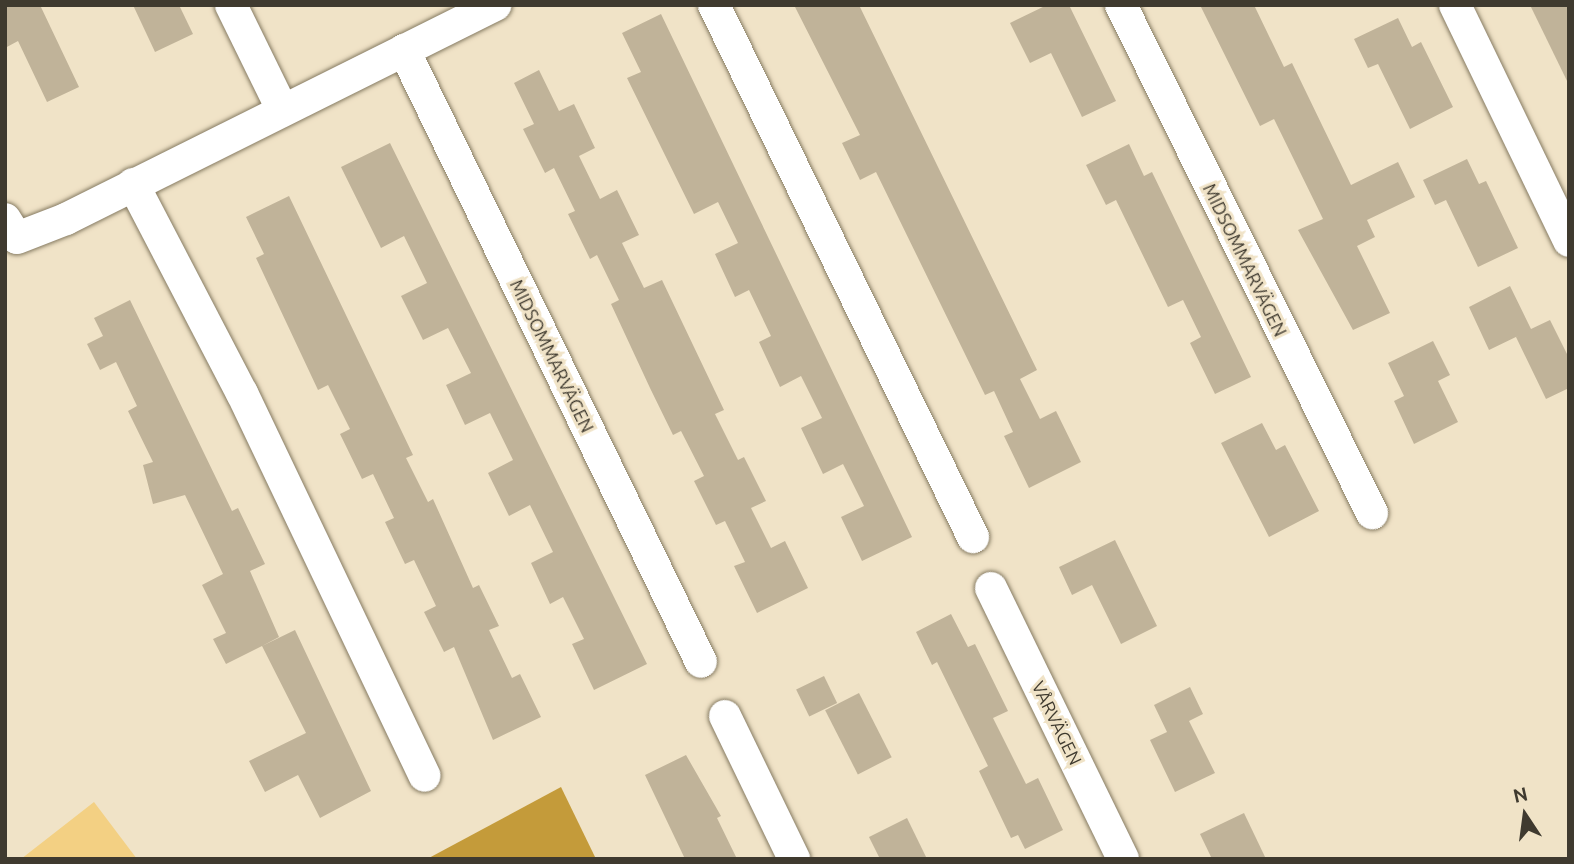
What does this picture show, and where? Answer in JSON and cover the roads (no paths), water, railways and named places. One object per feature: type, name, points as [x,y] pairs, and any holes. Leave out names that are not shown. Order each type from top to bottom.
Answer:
[{"type":"street","points":[[231,5],[282,109]]},
{"type":"street","points":[[5,219],[17,238],[133,184],[496,5]]},
{"type":"street","points":[[714,5],[973,537]]},
{"type":"street","name":"MIDSOMMARVÄGEN","points":[[1121,5],[1372,513]]},
{"type":"street","points":[[1455,5],[1569,241]]},
{"type":"street","name":"MIDSOMMARVÄGEN","points":[[404,50],[701,662]]},
{"type":"street","points":[[133,184],[242,393],[425,776]]},
{"type":"street","name":"VÅRVÄGEN","points":[[991,588],[1123,859]]},
{"type":"street","points":[[724,716],[794,859]]}]
